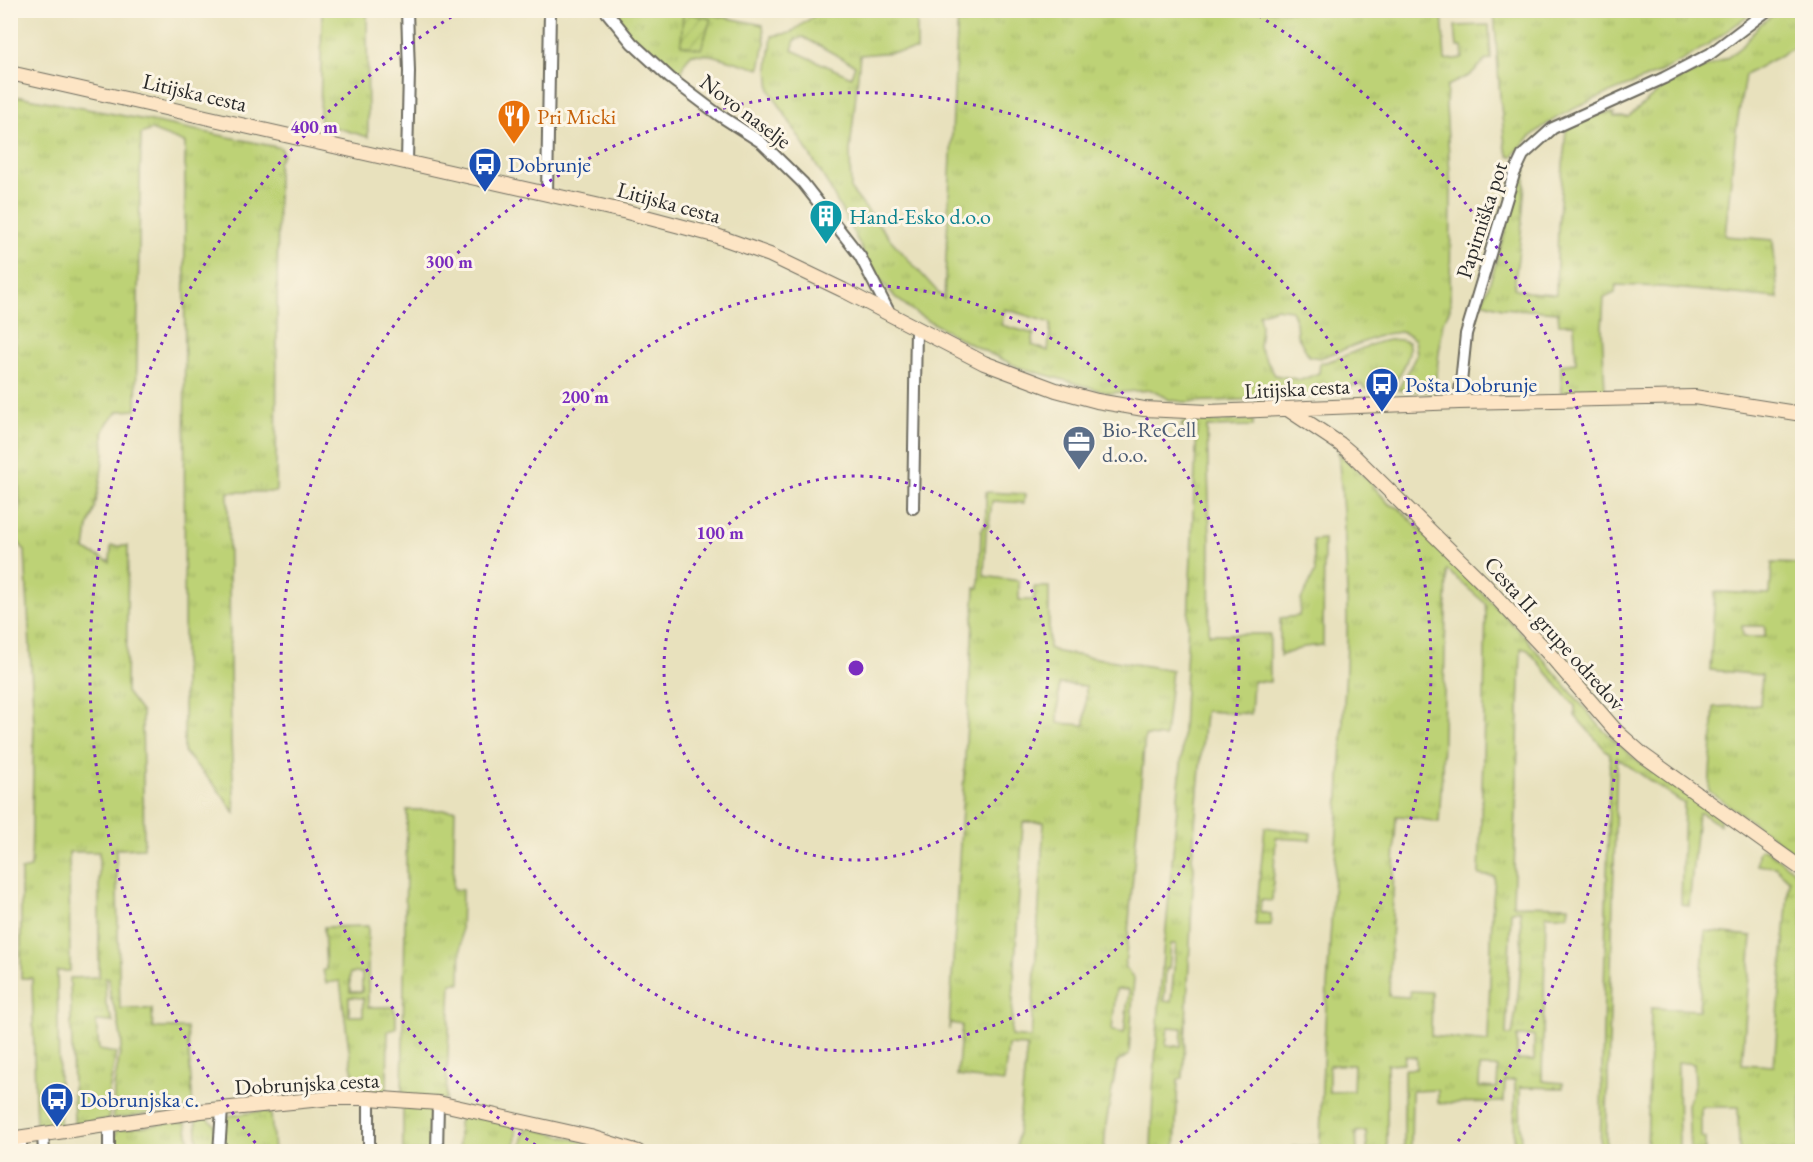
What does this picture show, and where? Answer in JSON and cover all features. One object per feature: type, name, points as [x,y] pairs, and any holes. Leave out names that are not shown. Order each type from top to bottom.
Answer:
[{"type":"main road","name":"Litijska cesta","points":[[10,73],[407,161],[675,224],[744,245],[792,265],[984,363],[1056,390],[1097,401],[1175,412],[1289,410],[1459,402],[1694,398],[1803,414]]},
{"type":"main road","name":"Cesta II. grupe odredov","points":[[1289,410],[1353,455],[1484,584],[1552,657],[1616,731],[1643,755],[1803,869]]},
{"type":"main road","name":"Dobrunjska cesta","points":[[17,1143],[44,1135],[222,1109],[332,1098],[369,1098],[438,1103],[590,1137],[638,1152]]},
{"type":"street","points":[[407,10],[409,72],[407,161]]},
{"type":"street","points":[[547,194],[550,10]]},
{"type":"street","name":"Novo naselje","points":[[605,10],[632,43],[670,78],[719,115],[761,142],[803,183],[860,256],[890,314]]},
{"type":"street","name":"Papirniška pot","points":[[1459,402],[1466,334],[1514,174],[1523,155],[1553,128],[1664,78],[1710,54],[1768,10]]},
{"type":"street","points":[[912,508],[916,329]]},
{"type":"street","points":[[369,1098],[369,1152]]},
{"type":"street","points":[[437,1152],[438,1103]]},
{"type":"street","points":[[219,1152],[222,1109]]},
{"type":"street","points":[[109,1125],[109,1152]]},
{"type":"street","points":[[44,1135],[44,1152]]},
{"type":"green space","points":[[1494,10],[1754,11],[1675,65],[1562,115],[1527,140],[1513,156],[1509,156],[1505,146]]},
{"type":"green space","points":[[322,11],[367,11],[368,137],[320,123]]},
{"type":"green space","points":[[607,11],[692,11],[763,25],[765,42],[760,69],[711,55],[692,54],[684,64],[682,78],[678,82],[630,38]]},
{"type":"green space","points":[[821,11],[917,11],[917,50],[860,55],[850,151],[851,190],[891,240],[944,299],[958,11],[1442,11],[1445,60],[1463,58],[1462,47],[1457,47],[1455,26],[1489,25],[1491,59],[1486,60],[1470,75],[1447,86],[1451,190],[1450,309],[1443,322],[1434,392],[1398,390],[1417,354],[1415,340],[1409,335],[1400,332],[1385,334],[1320,358],[1309,356],[1297,335],[1296,322],[1291,310],[1276,308],[1259,314],[1261,327],[1259,347],[1275,375],[1301,380],[1319,373],[1320,363],[1388,340],[1408,342],[1409,354],[1392,387],[1365,389],[1362,385],[1350,386],[1348,391],[1315,397],[1184,402],[1170,400],[1151,390],[1109,393],[1018,367],[966,342],[917,314],[895,297],[868,265],[826,181],[770,90],[768,68],[772,36],[790,33]],"holes":[[[803,37],[855,65],[851,77],[792,50],[795,40]],[[1005,309],[1051,323],[1048,351],[1032,345],[1034,334],[1001,325]]]},
{"type":"green space","points":[[1779,11],[1796,11],[1800,19],[1797,46],[1745,75],[1736,131],[1725,236],[1773,240],[1778,298],[1616,285],[1615,293],[1604,298],[1602,328],[1605,390],[1561,393],[1561,365],[1576,363],[1574,324],[1559,324],[1558,312],[1502,308],[1482,302],[1489,286],[1524,168],[1526,170],[1521,234],[1514,288],[1527,292],[1556,294],[1558,228],[1566,129],[1602,114],[1614,113],[1614,117],[1628,117],[1666,85],[1727,58],[1744,44],[1759,25]]},
{"type":"green space","points":[[683,12],[711,19],[701,49],[681,45]]},
{"type":"green space","points":[[11,97],[23,97],[151,121],[281,148],[283,154],[278,163],[276,492],[228,492],[231,742],[235,813],[216,787],[184,752],[185,143],[151,130],[141,134],[136,410],[119,411],[108,422],[103,433],[104,453],[100,481],[85,550],[110,562],[111,546],[128,546],[126,692],[142,713],[144,848],[116,849],[120,1008],[152,1009],[153,1028],[187,1028],[193,1107],[113,1119],[114,1086],[122,1042],[117,1015],[110,996],[109,978],[105,978],[106,1005],[113,1022],[96,1021],[99,1050],[116,1053],[108,1098],[109,1119],[74,1124],[70,978],[99,977],[99,852],[69,852],[70,971],[57,971],[60,1126],[36,1129],[32,978],[21,978],[21,870],[31,868],[34,725],[25,551],[11,532],[11,510],[20,511],[15,402],[16,283],[10,283]]},
{"type":"green space","points":[[1253,420],[1253,426],[1207,427],[1210,541],[1209,634],[1270,634],[1270,682],[1253,681],[1251,714],[1206,711],[1205,713],[1192,858],[1194,867],[1184,1061],[1183,1078],[1178,1079],[1175,1151],[1151,1151],[1164,941],[1182,753],[1197,427],[1182,427],[1182,423]],"holes":[[[1171,944],[1176,944],[1171,1002],[1164,1001],[1166,969],[1169,969]],[[1168,1027],[1182,1028],[1181,1046],[1166,1046]]]},
{"type":"green space","points":[[1338,452],[1369,481],[1389,504],[1399,508],[1525,637],[1602,729],[1635,759],[1720,819],[1720,825],[1698,813],[1689,906],[1681,904],[1684,804],[1617,758],[1606,1151],[1600,1151],[1610,755],[1575,716],[1575,706],[1528,650],[1521,648],[1513,905],[1569,906],[1568,915],[1546,915],[1542,1081],[1563,1083],[1563,1088],[1520,1087],[1521,1152],[1514,1151],[1515,1080],[1505,1081],[1504,1102],[1438,1103],[1438,1090],[1412,1091],[1411,1151],[1399,1151],[1399,1148],[1404,1147],[1404,1069],[1416,1069],[1416,1057],[1405,1056],[1404,1063],[1387,1064],[1387,1151],[1367,1151],[1366,1131],[1356,1132],[1357,1151],[1293,1151],[1293,1147],[1320,1146],[1347,652],[1346,571]],"holes":[[[1447,570],[1486,604],[1479,875],[1495,877],[1488,1042],[1431,1036],[1432,992],[1410,991],[1409,997],[1389,996],[1396,816],[1439,822]],[[1520,910],[1521,957],[1512,1035],[1506,1035],[1511,911]],[[1517,1036],[1534,1036],[1534,1061],[1517,1060]],[[1329,1065],[1354,1065],[1353,1091],[1329,1092]],[[1480,1067],[1498,1067],[1497,1088],[1479,1087]]]},
{"type":"green space","points":[[986,492],[1025,494],[1024,503],[992,501],[986,531],[984,576],[1019,581],[1019,600],[1034,600],[1034,587],[1049,587],[1049,648],[1058,652],[1172,670],[1165,737],[1145,736],[1125,968],[1134,978],[1129,1055],[1117,1062],[1106,1124],[1104,1151],[1016,1151],[1027,1046],[1008,1045],[1004,1082],[957,1076],[962,1025],[950,1023],[949,1030],[975,588],[979,588],[981,530],[986,524]],"holes":[[[1059,684],[1086,686],[1085,725],[1058,723]],[[1023,822],[1044,822],[1031,1038],[1011,1036]],[[1116,989],[1129,990],[1124,1033],[1112,1031]]]},
{"type":"green space","points":[[1324,539],[1323,645],[1304,647],[1280,656],[1280,618],[1299,616],[1301,600],[1315,572],[1313,540]]},
{"type":"green space","points":[[1772,563],[1802,564],[1802,858],[1709,791],[1714,707],[1760,705],[1762,675],[1710,670],[1715,592],[1770,594]],"holes":[[[1742,626],[1765,626],[1765,637],[1743,637]]]},
{"type":"green space","points":[[407,810],[455,810],[453,889],[462,890],[460,983],[451,983],[446,1100],[402,1096]]},
{"type":"green space","points":[[1265,827],[1311,833],[1310,840],[1276,838],[1272,901],[1261,900],[1260,912],[1271,914],[1271,925],[1255,925]]},
{"type":"green space","points":[[1761,849],[1766,850],[1793,870],[1802,885],[1802,1082],[1799,1151],[1739,1151],[1738,1107],[1701,1107],[1701,1137],[1705,1138],[1705,1151],[1690,1151],[1688,1104],[1695,1083],[1694,1064],[1678,1062],[1679,1151],[1647,1152],[1651,1008],[1699,1010],[1705,931],[1752,936],[1742,1064],[1774,1066],[1789,880],[1775,867],[1757,865],[1758,853]]},
{"type":"green space","points":[[368,926],[368,1007],[393,1007],[396,1015],[396,1029],[388,1031],[387,1095],[374,1094],[376,1082],[372,1080],[369,1094],[357,1093],[340,981],[326,983],[323,970],[326,970],[324,927]],"holes":[[[350,973],[362,973],[362,992],[350,992]],[[349,997],[363,998],[363,1016],[349,1016]]]},
{"type":"green space","points":[[403,1108],[431,1109],[434,1113],[434,1151],[403,1152]]},
{"type":"green space","points":[[264,1111],[271,1114],[274,1151],[222,1152],[223,1123],[228,1116]]},
{"type":"green space","points":[[469,1114],[511,1123],[516,1131],[515,1151],[459,1151],[459,1123],[462,1116]]},
{"type":"green space","points":[[196,1118],[207,1118],[215,1125],[216,1151],[198,1151]]},
{"type":"green space","points":[[175,1122],[186,1123],[191,1151],[114,1152],[117,1130]]},
{"type":"green space","points":[[529,1127],[584,1142],[584,1151],[521,1152],[524,1132]]},
{"type":"place","name":"Pri Micki","points":[[514,145]]},
{"type":"place","name":"Dobrunje","points":[[485,193]]},
{"type":"place","name":"Hand-Esko d.o.o","points":[[826,245]]},
{"type":"place","name":"Pošta Dobrunje","points":[[1382,413]]},
{"type":"place","name":"Bio-ReCell d.o.o.","points":[[1079,471]]},
{"type":"place","name":"Dobrunjska c.","points":[[57,1128]]}]
